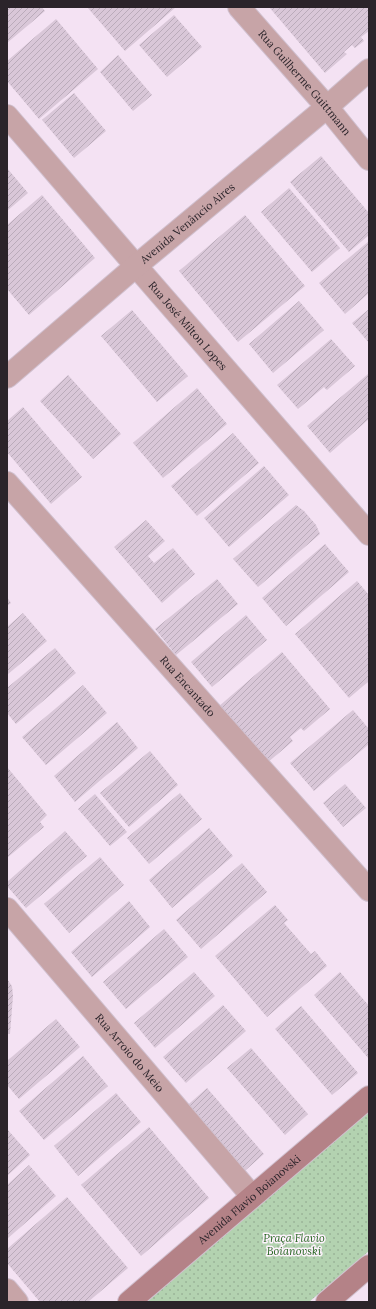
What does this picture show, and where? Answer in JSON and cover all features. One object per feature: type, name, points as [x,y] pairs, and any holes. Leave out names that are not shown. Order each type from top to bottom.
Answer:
[{"type":"main road","name":"Avenida Flavio Boianovski","points":[[129,1302],[369,1097]]},
{"type":"main road","points":[[327,1302],[369,1266]]},
{"type":"street","name":"Rua Guilherme Guittmann","points":[[239,7],[327,108],[369,159]]},
{"type":"street","name":"Avenida Venâncio Aires","points":[[7,377],[136,266],[327,108],[369,70]]},
{"type":"street","name":"Rua José Milton Lopes","points":[[7,116],[369,534]]},
{"type":"street","name":"Rua Encantado","points":[[7,482],[369,890]]},
{"type":"street","name":"Rua Arroio do Meio","points":[[7,909],[252,1196]]},
{"type":"street","points":[[7,1290],[17,1302]]},
{"type":"green space","name":"Praça Flavio Boianovski","points":[[369,1111],[369,1251],[309,1302],[142,1302]]},
{"type":"building","points":[[7,7],[42,7],[45,11],[7,43]]},
{"type":"building","points":[[87,7],[176,7],[125,51]]},
{"type":"building","points":[[269,7],[369,7],[369,31],[361,37],[364,41],[355,48],[352,45],[344,52],[347,54],[325,73]]},
{"type":"building","points":[[174,15],[202,47],[167,77],[139,45]]},
{"type":"building","points":[[56,19],[98,69],[39,119],[7,81],[7,61]]},
{"type":"building","points":[[118,55],[152,95],[133,111],[100,72]]},
{"type":"building","points":[[74,93],[106,131],[74,158],[42,120]]},
{"type":"building","points":[[321,156],[369,213],[369,235],[349,252],[290,182]]},
{"type":"building","points":[[7,168],[28,193],[7,211]]},
{"type":"building","points":[[289,188],[340,248],[312,272],[261,212]]},
{"type":"building","points":[[42,195],[95,258],[29,315],[7,289],[7,225]]},
{"type":"building","points":[[245,215],[305,286],[238,342],[179,271]]},
{"type":"building","points":[[369,241],[369,293],[345,314],[319,283]]},
{"type":"building","points":[[299,301],[324,330],[273,373],[249,344]]},
{"type":"building","points":[[369,309],[369,343],[352,323]]},
{"type":"building","points":[[132,310],[188,376],[157,402],[101,336]]},
{"type":"building","points":[[331,339],[355,366],[327,390],[324,387],[298,409],[277,385]]},
{"type":"building","points":[[368,374],[369,419],[330,453],[307,426]]},
{"type":"building","points":[[68,375],[121,434],[93,459],[40,401]]},
{"type":"building","points":[[197,388],[227,424],[163,478],[133,443]]},
{"type":"building","points":[[23,407],[82,477],[51,504],[7,452],[7,421]]},
{"type":"building","points":[[233,433],[259,463],[197,516],[171,486]]},
{"type":"building","points":[[264,466],[289,495],[229,547],[204,518]]},
{"type":"building","points":[[296,505],[304,511],[316,525],[320,534],[258,587],[233,559]]},
{"type":"building","points":[[146,520],[165,541],[148,556],[154,563],[173,548],[195,574],[162,603],[114,547]]},
{"type":"building","points":[[325,544],[349,572],[286,626],[262,598]]},
{"type":"building","points":[[217,579],[238,604],[176,655],[155,629]]},
{"type":"building","points":[[357,581],[369,595],[369,681],[349,698],[295,634]]},
{"type":"building","points":[[7,597],[11,603],[7,606]]},
{"type":"building","points":[[23,613],[47,641],[7,675],[7,627]]},
{"type":"building","points":[[246,615],[267,640],[212,687],[191,662]]},
{"type":"building","points":[[55,648],[76,673],[16,724],[7,713],[7,688]]},
{"type":"building","points":[[282,652],[330,709],[304,731],[301,728],[290,737],[293,741],[267,763],[218,707]]},
{"type":"building","points":[[83,685],[107,713],[46,765],[22,737]]},
{"type":"building","points":[[353,710],[369,729],[369,744],[314,791],[290,763]]},
{"type":"building","points":[[117,722],[138,748],[75,802],[54,776]]},
{"type":"building","points":[[150,751],[178,785],[129,827],[100,793]]},
{"type":"building","points":[[7,767],[47,815],[40,822],[44,827],[7,858]]},
{"type":"building","points":[[345,784],[366,808],[343,827],[323,803]]},
{"type":"building","points":[[180,793],[202,819],[149,864],[127,838]]},
{"type":"building","points":[[95,794],[127,832],[110,846],[78,809]]},
{"type":"building","points":[[209,828],[233,856],[172,908],[149,880]]},
{"type":"building","points":[[65,831],[87,856],[26,908],[7,886],[7,882]]},
{"type":"building","points":[[100,857],[124,885],[69,933],[44,904]]},
{"type":"building","points":[[242,863],[267,892],[201,949],[176,920]]},
{"type":"building","points":[[129,901],[150,927],[92,977],[71,952]]},
{"type":"building","points":[[275,905],[288,920],[284,923],[311,954],[315,951],[327,966],[267,1017],[215,956]]},
{"type":"building","points":[[164,929],[188,957],[126,1009],[103,982]]},
{"type":"building","points":[[194,972],[215,996],[155,1048],[134,1023]]},
{"type":"building","points":[[340,972],[369,1006],[369,1059],[314,995]]},
{"type":"building","points":[[7,979],[12,986],[13,996],[10,1034],[7,1034]]},
{"type":"building","points":[[223,1005],[246,1031],[186,1083],[163,1057]]},
{"type":"building","points":[[301,1006],[358,1073],[332,1095],[275,1029]]},
{"type":"building","points":[[56,1019],[80,1047],[19,1099],[7,1085],[7,1061]]},
{"type":"building","points":[[251,1048],[308,1114],[285,1135],[227,1068]]},
{"type":"building","points":[[83,1056],[108,1086],[44,1140],[19,1111]]},
{"type":"building","points":[[207,1088],[264,1154],[239,1176],[182,1110]]},
{"type":"building","points":[[116,1093],[141,1122],[78,1176],[54,1146]]},
{"type":"building","points":[[149,1127],[209,1198],[141,1256],[81,1185]]},
{"type":"building","points":[[7,1129],[30,1155],[7,1176]]},
{"type":"building","points":[[29,1165],[56,1196],[7,1239],[7,1185]]},
{"type":"building","points":[[67,1197],[128,1268],[88,1302],[40,1302],[7,1263],[7,1249]]}]
